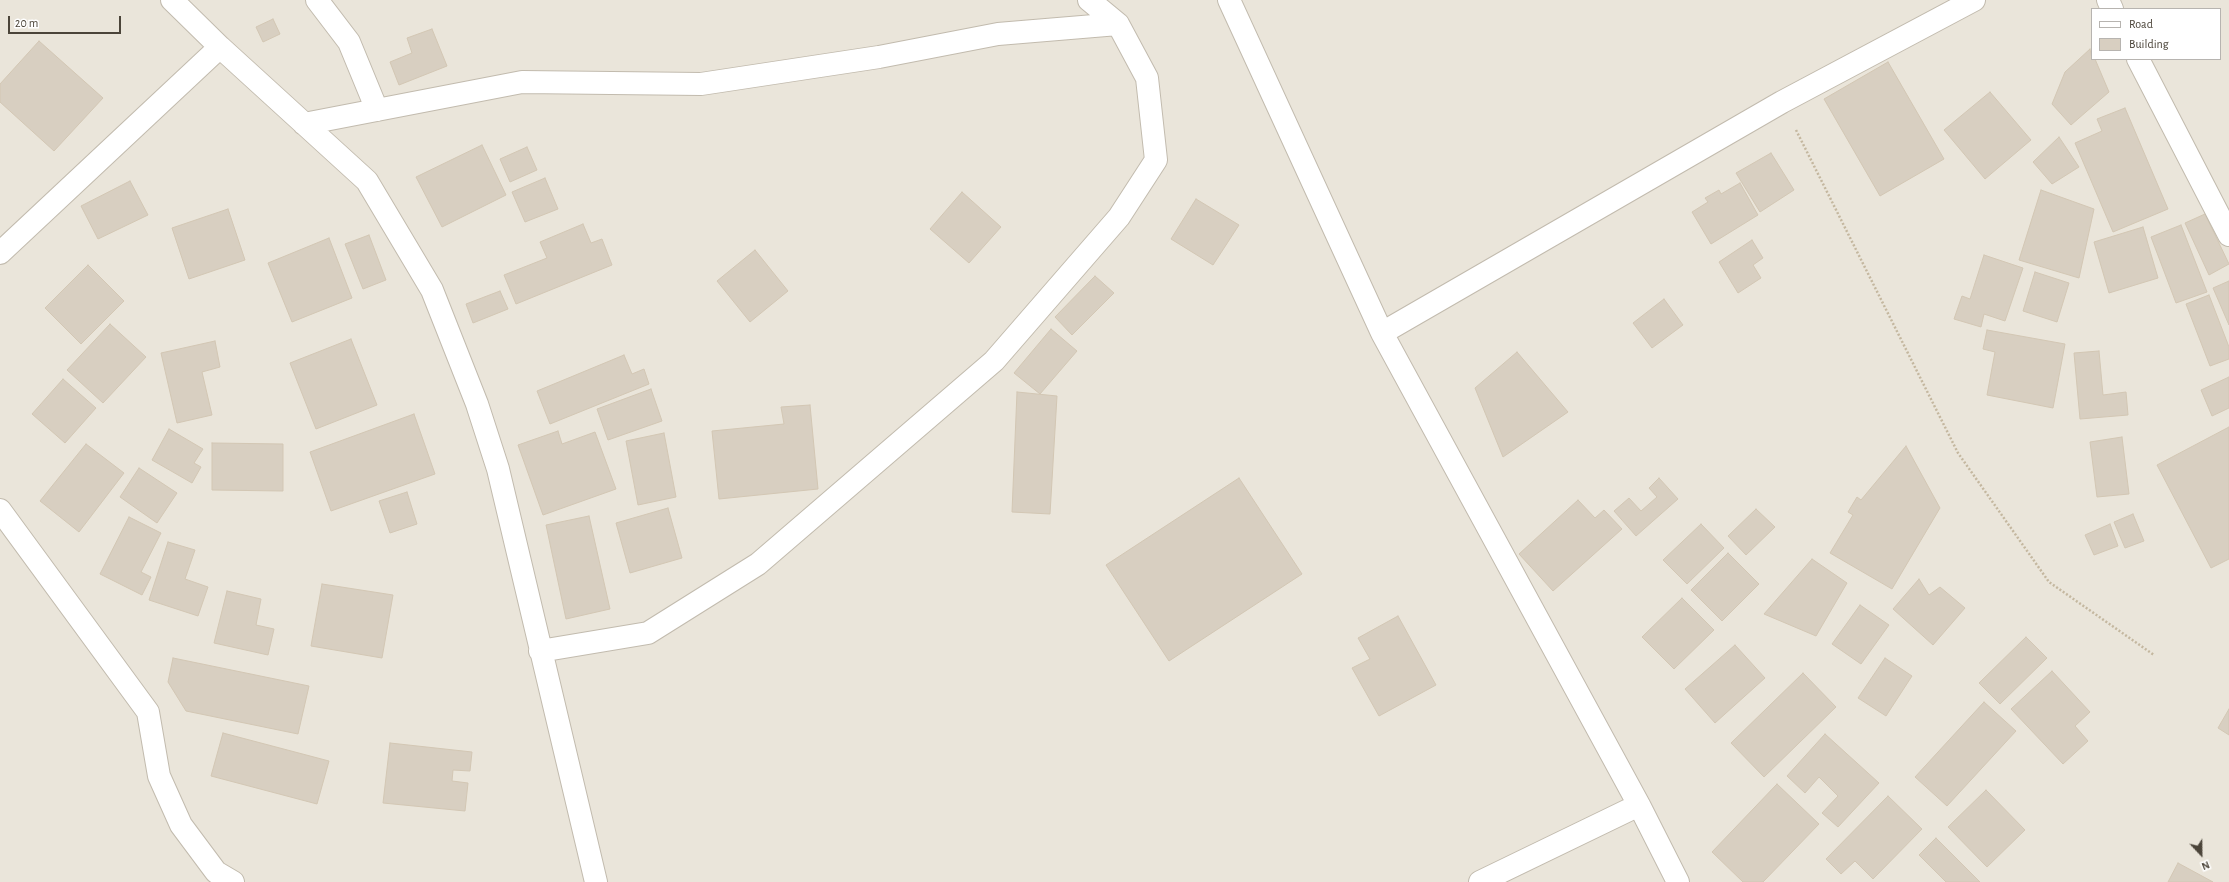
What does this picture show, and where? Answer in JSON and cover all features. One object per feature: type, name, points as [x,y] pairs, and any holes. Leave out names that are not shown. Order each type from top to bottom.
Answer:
[{"type":"street","points":[[172,0],[220,47],[367,181],[432,290],[477,404],[498,469],[596,882]]},
{"type":"street","points":[[317,0],[349,42],[377,110]]},
{"type":"street","points":[[540,651],[648,633],[758,564],[994,361],[1119,217],[1156,160],[1147,78],[1118,24],[1089,0]]},
{"type":"street","points":[[1229,0],[1382,334],[1639,805],[1678,882]]},
{"type":"street","points":[[1382,334],[1782,102],[1974,0]]},
{"type":"street","points":[[304,124],[522,82],[701,84],[879,57],[998,34],[1118,24]]},
{"type":"street","points":[[0,253],[220,47]]},
{"type":"street","points":[[2139,60],[2229,236]]},
{"type":"street","points":[[0,510],[148,712],[160,776],[182,825],[216,872],[233,882]]},
{"type":"street","points":[[1480,882],[1639,805]]},
{"type":"path","points":[[1782,102],[1958,453],[2049,582],[2154,655]]},
{"type":"shaded area","points":[[0,0],[2229,0],[2229,882],[0,882]]},
{"type":"building","points":[[273,19],[280,34],[263,42],[256,27]]},
{"type":"building","points":[[432,29],[447,66],[399,85],[390,62],[412,53],[407,38]]},
{"type":"building","points":[[39,41],[103,98],[54,151],[0,102],[0,84]]},
{"type":"building","points":[[2090,49],[2091,60],[2095,60],[2109,92],[2071,125],[2052,104],[2065,72]]},
{"type":"building","points":[[1888,62],[1944,159],[1880,196],[1824,99]]},
{"type":"building","points":[[1990,92],[2031,140],[1985,179],[1944,130]]},
{"type":"building","points":[[2125,108],[2168,209],[2113,232],[2075,143],[2102,131],[2097,119]]},
{"type":"building","points":[[2059,137],[2079,167],[2052,184],[2033,162]]},
{"type":"building","points":[[482,145],[506,195],[442,227],[416,177]]},
{"type":"building","points":[[527,147],[537,170],[510,182],[500,159]]},
{"type":"building","points":[[1771,153],[1794,190],[1760,212],[1736,173]]},
{"type":"building","points":[[545,178],[558,209],[525,222],[512,192]]},
{"type":"building","points":[[130,181],[148,215],[98,239],[81,206]]},
{"type":"building","points":[[1740,183],[1758,215],[1711,244],[1692,212],[1708,202],[1705,198],[1719,190],[1721,194]]},
{"type":"building","points":[[2041,190],[2094,209],[2079,278],[2019,260]]},
{"type":"building","points":[[962,192],[1001,227],[969,263],[930,229]]},
{"type":"building","points":[[1196,199],[1239,225],[1213,265],[1171,239]]},
{"type":"building","points":[[228,209],[245,260],[189,279],[172,228]]},
{"type":"building","points":[[2205,214],[2229,264],[2209,275],[2185,223]]},
{"type":"building","points":[[583,224],[591,243],[602,239],[612,265],[516,304],[504,275],[547,258],[540,242]]},
{"type":"building","points":[[2181,225],[2207,292],[2176,303],[2151,237]]},
{"type":"building","points":[[2143,227],[2158,278],[2109,293],[2094,242]]},
{"type":"building","points":[[369,235],[386,280],[363,289],[345,244]]},
{"type":"building","points":[[329,238],[352,298],[292,322],[268,263]]},
{"type":"building","points":[[1752,240],[1763,258],[1753,265],[1761,278],[1738,293],[1719,262]]},
{"type":"building","points":[[755,250],[788,291],[750,322],[717,281]]},
{"type":"building","points":[[1984,255],[2023,268],[2005,321],[1984,314],[1981,327],[1954,319],[1962,296],[1970,299]]},
{"type":"building","points":[[88,265],[124,301],[81,344],[45,308]]},
{"type":"building","points":[[2035,272],[2069,283],[2057,322],[2023,311]]},
{"type":"building","points":[[1095,276],[1114,293],[1072,335],[1055,317]]},
{"type":"building","points":[[2229,281],[2229,325],[2213,288]]},
{"type":"building","points":[[500,291],[508,309],[473,323],[466,304]]},
{"type":"building","points":[[2209,295],[2229,347],[2229,359],[2210,366],[2186,304]]},
{"type":"building","points":[[1664,299],[1683,325],[1652,348],[1633,323]]},
{"type":"building","points":[[110,324],[146,357],[103,403],[67,370]]},
{"type":"building","points":[[1051,329],[1077,351],[1040,394],[1014,373]]},
{"type":"building","points":[[1987,330],[2065,344],[2053,408],[1987,395],[1995,352],[1983,349]]},
{"type":"building","points":[[351,339],[377,405],[316,429],[290,363]]},
{"type":"building","points":[[215,341],[220,367],[202,372],[212,415],[177,423],[161,353]]},
{"type":"building","points":[[2099,351],[2103,395],[2126,392],[2128,415],[2080,419],[2074,353]]},
{"type":"building","points":[[1517,352],[1568,412],[1503,457],[1475,388]]},
{"type":"building","points":[[624,355],[632,374],[644,369],[649,384],[550,424],[537,391]]},
{"type":"building","points":[[2229,377],[2229,408],[2212,416],[2201,390]]},
{"type":"building","points":[[63,379],[96,408],[65,443],[32,414]]},
{"type":"building","points":[[651,389],[662,421],[608,440],[597,409]]},
{"type":"building","points":[[1017,392],[1057,396],[1050,514],[1012,512]]},
{"type":"building","points":[[810,405],[818,489],[719,499],[712,431],[784,424],[781,407]]},
{"type":"building","points":[[414,414],[435,474],[331,511],[310,452]]},
{"type":"building","points":[[2229,427],[2229,559],[2211,568],[2157,465]]},
{"type":"building","points":[[169,429],[203,449],[194,463],[201,467],[192,483],[152,460]]},
{"type":"building","points":[[558,431],[562,444],[595,432],[616,489],[543,515],[518,445]]},
{"type":"building","points":[[664,433],[676,497],[638,505],[626,441]]},
{"type":"building","points":[[2122,437],[2129,494],[2097,497],[2090,442]]},
{"type":"building","points":[[212,443],[283,444],[283,491],[212,490]]},
{"type":"building","points":[[86,444],[124,473],[79,532],[40,501]]},
{"type":"building","points":[[1906,446],[1940,508],[1892,589],[1830,553],[1853,515],[1848,512],[1857,497],[1861,500]]},
{"type":"building","points":[[139,468],[177,493],[157,523],[120,497]]},
{"type":"building","points":[[1239,478],[1302,574],[1169,661],[1106,565]]},
{"type":"building","points":[[1659,478],[1678,499],[1636,536],[1614,511],[1629,498],[1641,511],[1657,497],[1649,488]]},
{"type":"building","points":[[407,492],[417,524],[390,533],[379,501]]},
{"type":"building","points":[[1578,500],[1595,518],[1604,510],[1622,529],[1553,591],[1519,554]]},
{"type":"building","points":[[668,508],[682,558],[630,573],[616,523]]},
{"type":"building","points":[[1756,509],[1775,527],[1746,555],[1728,536]]},
{"type":"building","points":[[2133,514],[2144,541],[2125,548],[2114,522]]},
{"type":"building","points":[[589,516],[610,609],[566,619],[546,525]]},
{"type":"building","points":[[129,517],[161,533],[141,572],[151,577],[142,595],[100,574]]},
{"type":"building","points":[[1701,524],[1724,548],[1687,584],[1663,560]]},
{"type":"building","points":[[2110,524],[2118,546],[2094,555],[2085,535]]},
{"type":"building","points":[[168,542],[195,550],[185,579],[208,587],[198,616],[149,600]]},
{"type":"building","points":[[1728,553],[1759,584],[1722,621],[1691,590]]},
{"type":"building","points":[[1812,559],[1847,583],[1816,636],[1764,614]]},
{"type":"building","points":[[1919,579],[1929,595],[1940,587],[1965,608],[1933,645],[1893,609]]},
{"type":"building","points":[[322,584],[393,595],[382,658],[311,646]]},
{"type":"building","points":[[227,591],[261,599],[256,625],[274,629],[268,655],[214,643]]},
{"type":"building","points":[[1682,598],[1714,630],[1674,669],[1642,637]]},
{"type":"building","points":[[1860,605],[1889,625],[1861,664],[1832,644]]},
{"type":"building","points":[[1398,616],[1436,685],[1379,716],[1352,668],[1370,659],[1358,638]]},
{"type":"building","points":[[2026,637],[2047,658],[2000,704],[1979,683]]},
{"type":"building","points":[[1735,645],[1765,678],[1715,723],[1685,689]]},
{"type":"building","points":[[173,658],[309,686],[298,734],[186,711],[168,682]]},
{"type":"building","points":[[1885,658],[1912,676],[1886,716],[1858,698]]},
{"type":"building","points":[[2052,671],[2090,712],[2075,726],[2088,741],[2063,764],[2011,709]]},
{"type":"building","points":[[1803,673],[1836,707],[1764,777],[1731,743]]},
{"type":"building","points":[[1984,702],[2016,731],[1947,806],[1915,777]]},
{"type":"building","points":[[2229,709],[2229,735],[2218,728]]},
{"type":"building","points":[[223,733],[329,761],[317,804],[211,776]]},
{"type":"building","points":[[1825,734],[1879,783],[1838,827],[1822,813],[1838,796],[1819,777],[1805,793],[1787,776]]},
{"type":"building","points":[[390,743],[472,752],[470,771],[453,770],[452,781],[468,783],[465,811],[383,803]]},
{"type":"building","points":[[1777,784],[1819,824],[1763,882],[1743,882],[1712,852]]},
{"type":"building","points":[[1986,790],[2025,830],[1987,867],[1948,827]]},
{"type":"building","points":[[1888,796],[1922,829],[1873,879],[1855,861],[1841,874],[1826,859]]},
{"type":"building","points":[[1936,838],[1980,882],[1946,882],[1919,855]]},
{"type":"building","points":[[2178,863],[2213,882],[2168,882]]}]
